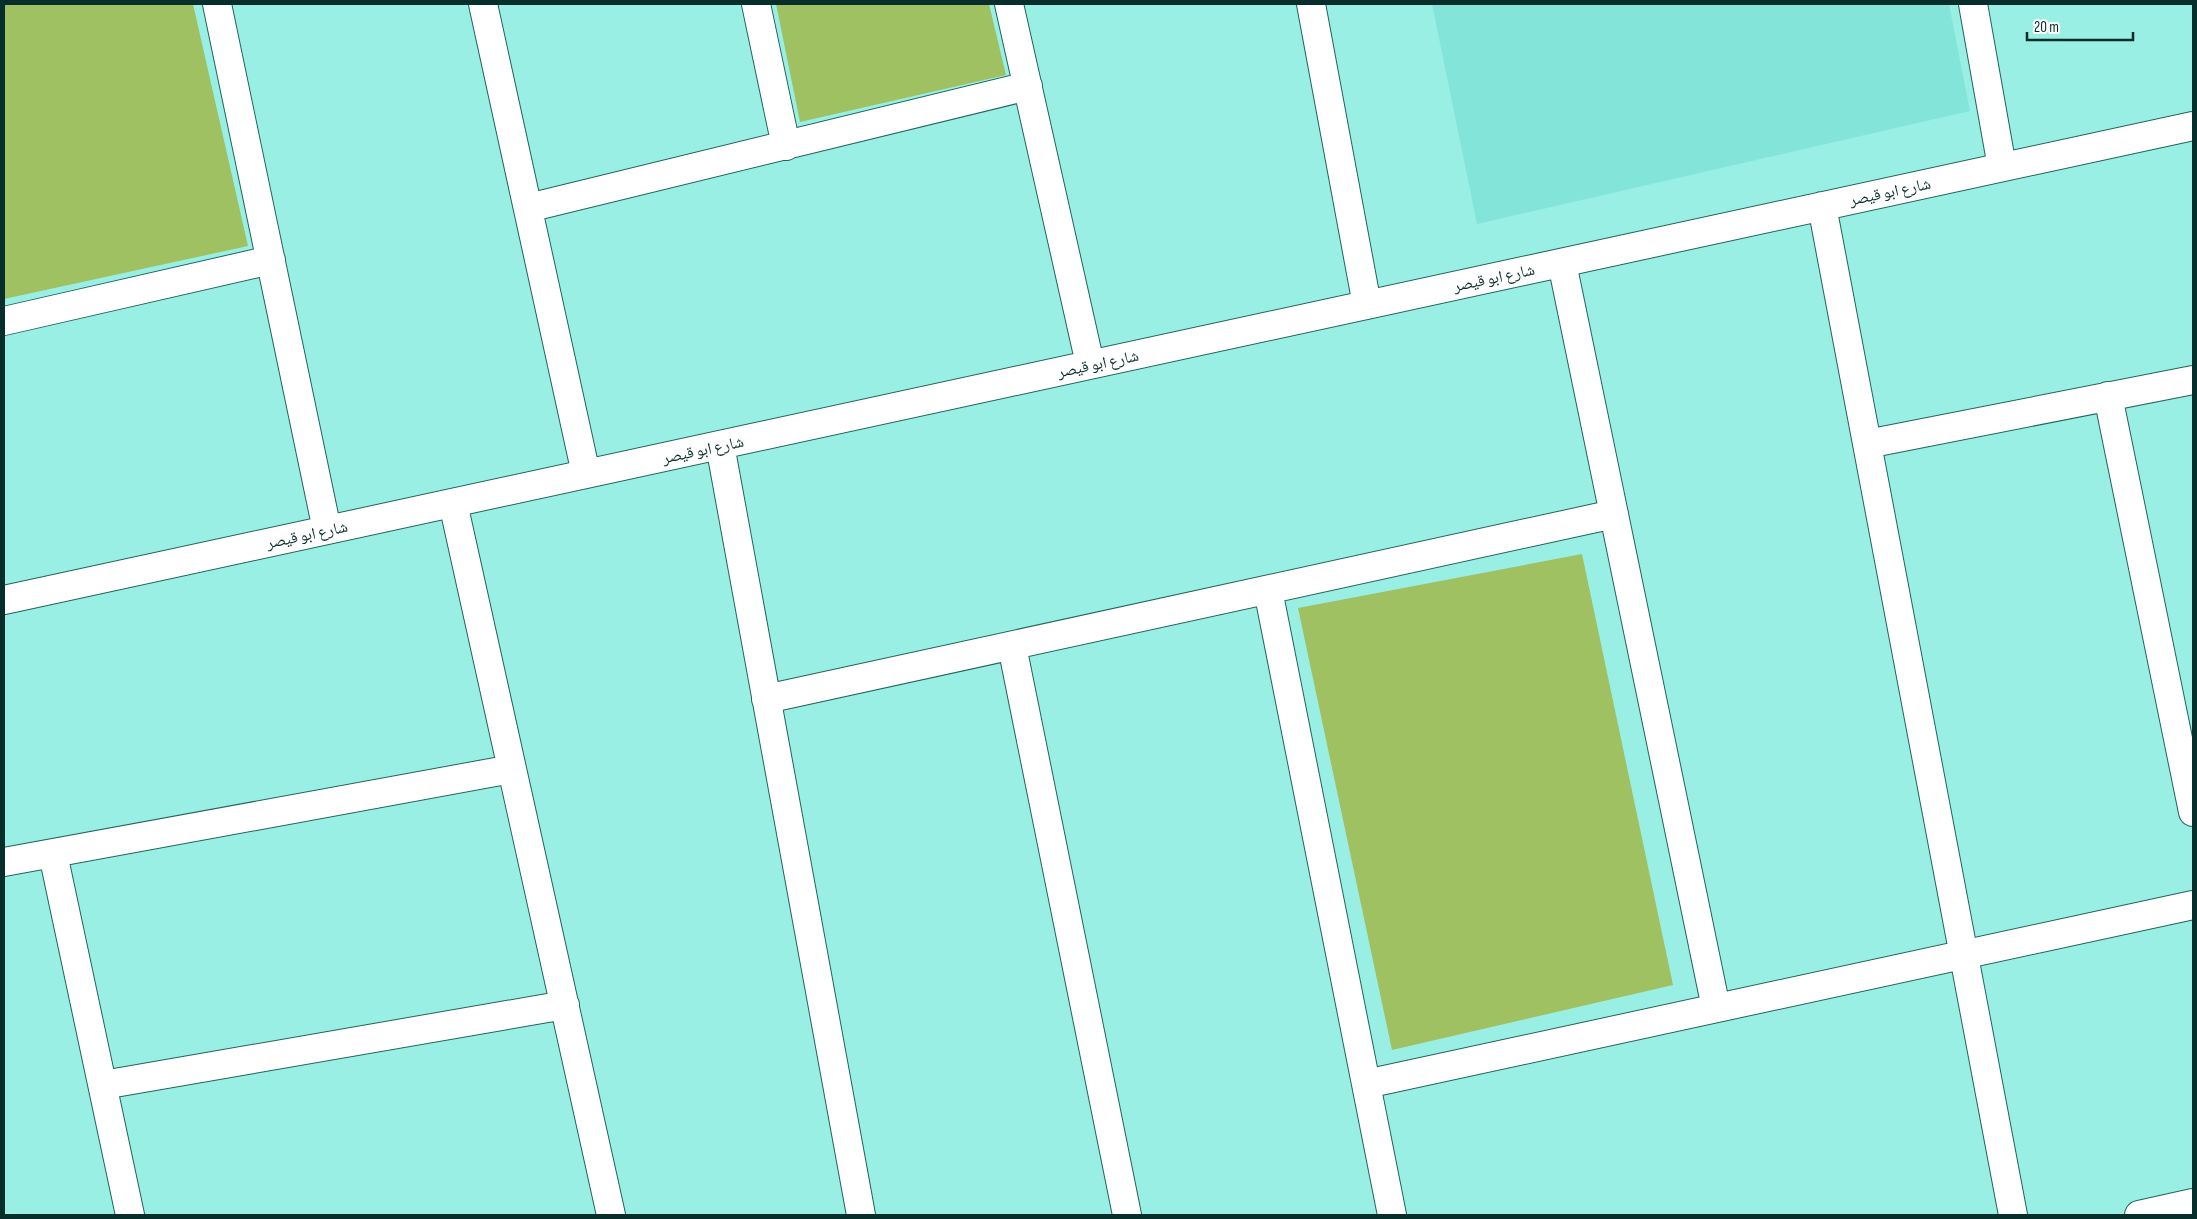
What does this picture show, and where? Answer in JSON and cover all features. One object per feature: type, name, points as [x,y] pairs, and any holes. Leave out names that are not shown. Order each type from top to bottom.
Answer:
[{"type":"street","points":[[217,4],[327,530]]},
{"type":"street","points":[[483,4],[586,474]]},
{"type":"street","points":[[756,4],[786,146]]},
{"type":"street","points":[[1009,4],[1090,364]]},
{"type":"street","points":[[1311,4],[1367,305]]},
{"type":"street","points":[[1973,4],[2002,167]]},
{"type":"street","points":[[528,208],[1028,86]]},
{"type":"street","name":"شارع ابو قيصر","points":[[4,600],[2193,126]]},
{"type":"street","points":[[1822,206],[2013,1215]]},
{"type":"street","points":[[4,321],[270,260]]},
{"type":"street","points":[[1562,263],[1716,1008]]},
{"type":"street","points":[[1867,444],[2193,380]]},
{"type":"street","points":[[2108,396],[2193,812]]},
{"type":"street","points":[[720,445],[859,1215]]},
{"type":"street","points":[[453,503],[611,1215]]},
{"type":"street","points":[[766,699],[1614,514]]},
{"type":"street","points":[[1268,590],[1392,1215]]},
{"type":"street","points":[[1012,646],[1127,1215]]},
{"type":"street","points":[[4,862],[512,769]]},
{"type":"street","points":[[53,854],[130,1215]]},
{"type":"street","points":[[1366,1084],[2193,905]]},
{"type":"street","points":[[103,1085],[564,1006]]},
{"type":"street","points":[[2155,1214],[2193,1203]]},
{"type":"shaded area","points":[[4,4],[193,4],[248,246],[4,299]]},
{"type":"shaded area","points":[[776,4],[989,4],[1006,75],[800,122]]},
{"type":"shaded area","points":[[1432,4],[1949,4],[1970,111],[1477,224]]},
{"type":"shaded area","points":[[1582,554],[1673,985],[1392,1050],[1298,608]]}]
